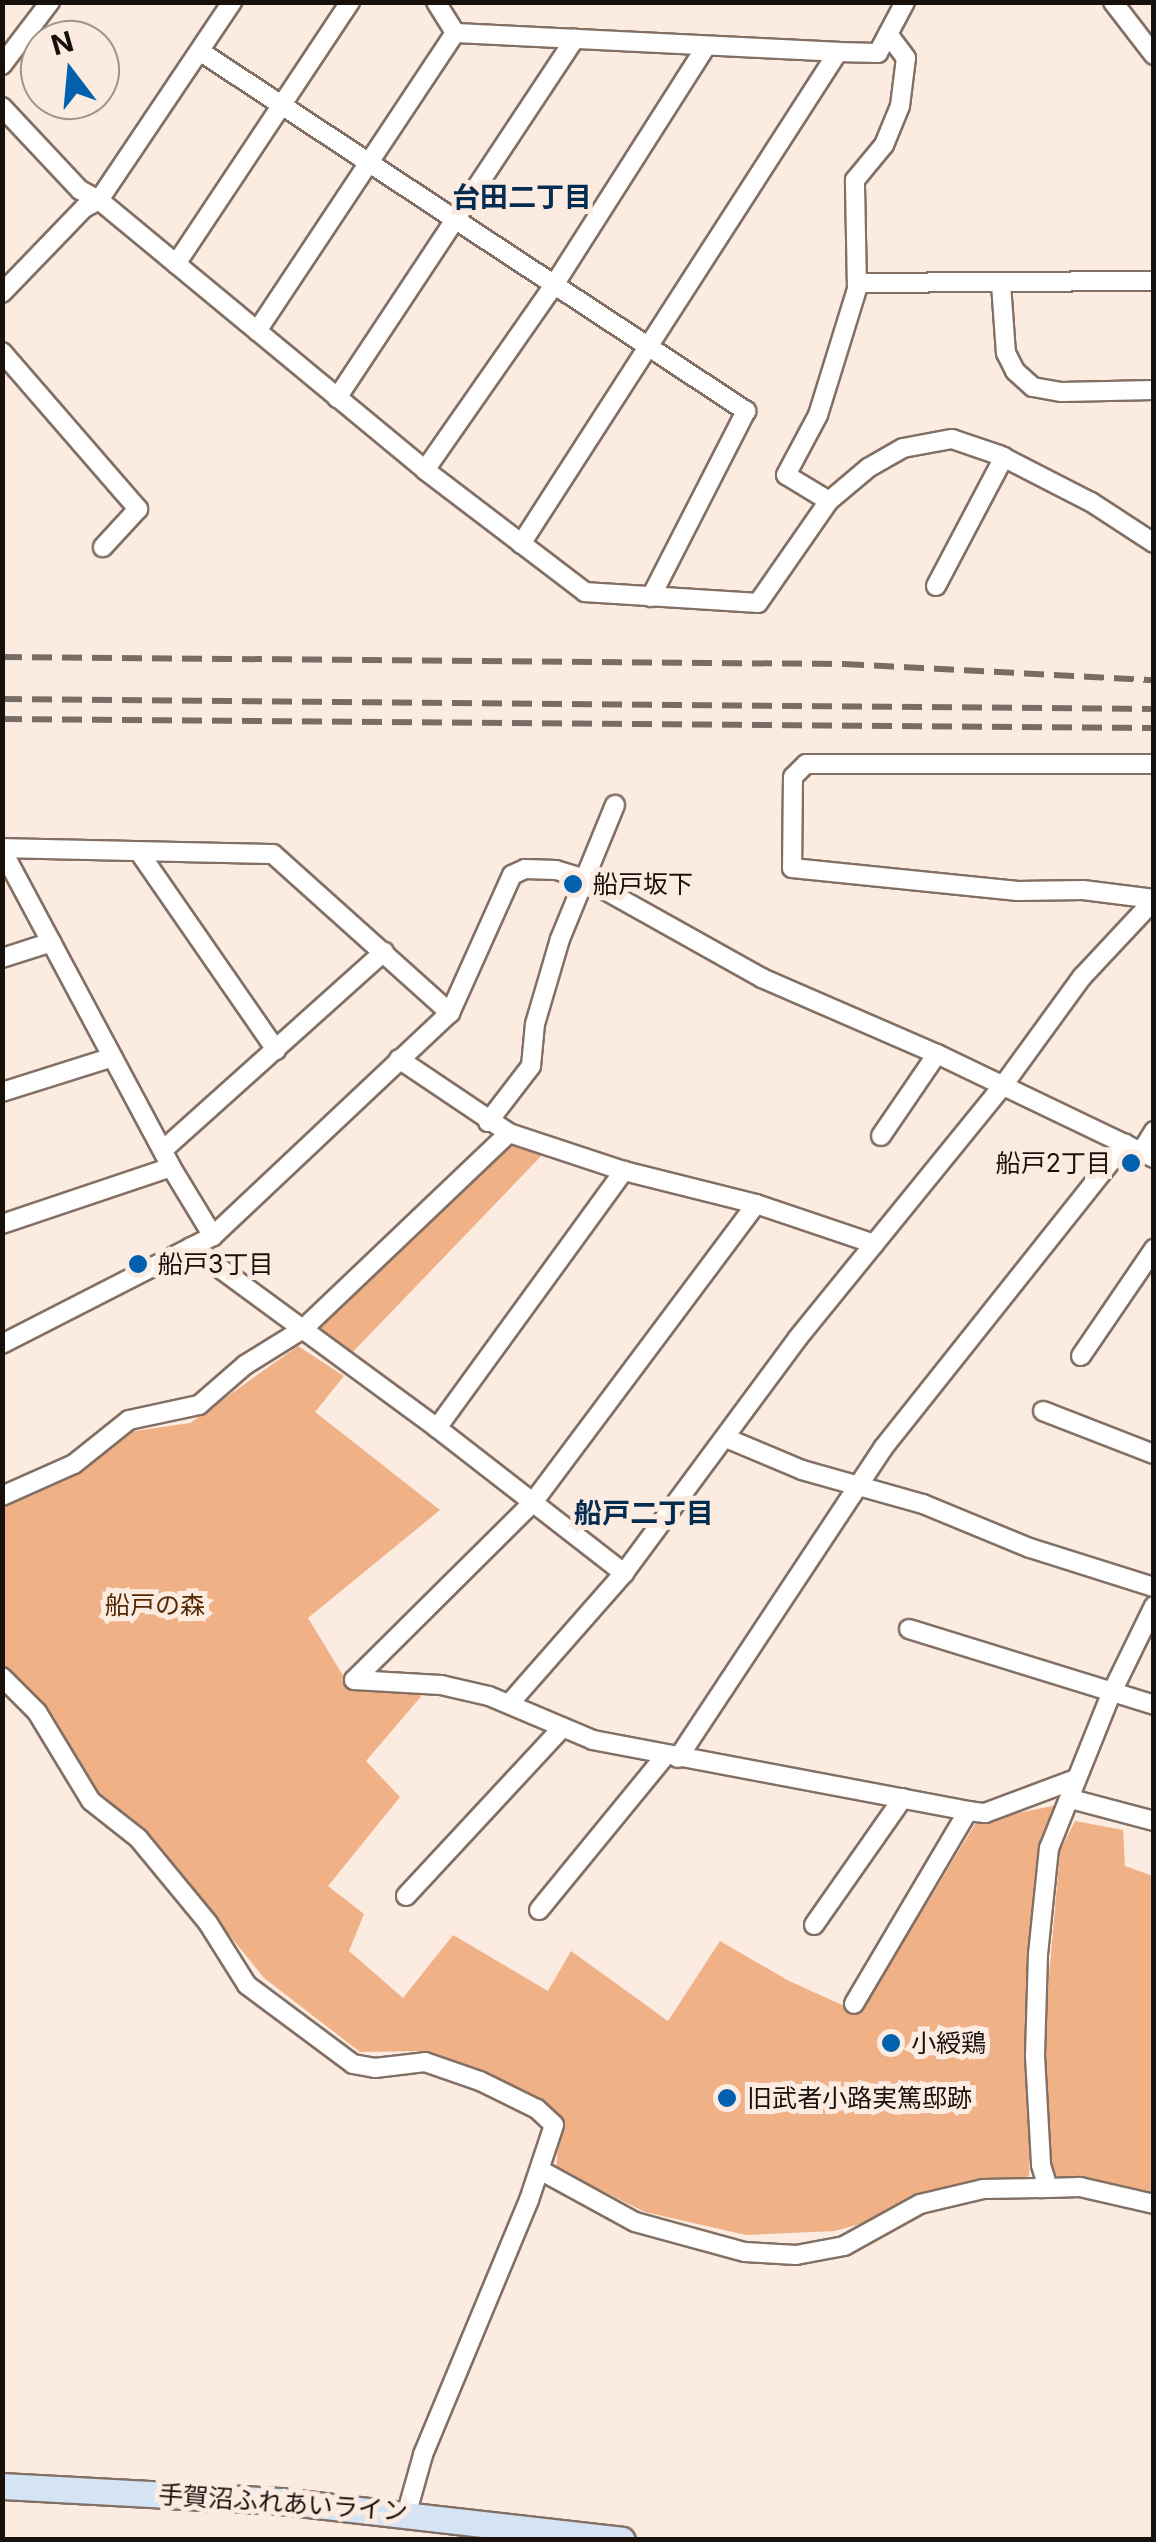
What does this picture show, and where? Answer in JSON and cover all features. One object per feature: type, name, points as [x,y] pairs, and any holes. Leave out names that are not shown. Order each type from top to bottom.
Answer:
[{"type":"street","points":[[2,65],[50,2]]},
{"type":"street","points":[[2,293],[84,208],[99,200],[232,2]]},
{"type":"street","points":[[176,264],[350,2]]},
{"type":"street","points":[[436,2],[455,32]]},
{"type":"street","points":[[455,32],[878,53],[905,2]]},
{"type":"street","points":[[1113,2],[1154,55]]},
{"type":"street","points":[[257,332],[455,32]]},
{"type":"street","points":[[829,500],[786,475],[818,415],[857,284],[855,180],[884,145],[900,106],[906,58],[888,34]]},
{"type":"street","points":[[337,398],[575,38]]},
{"type":"street","points":[[425,470],[554,284],[706,46]]},
{"type":"street","points":[[201,52],[746,411],[651,598]]},
{"type":"street","points":[[521,544],[838,52]]},
{"type":"street","points":[[2,106],[9,131],[80,190],[99,200],[425,470],[585,592],[758,603],[829,500],[868,468],[903,448],[952,439],[1004,457],[1152,538]]},
{"type":"street","points":[[857,284],[1154,281]]},
{"type":"street","points":[[1001,284],[1006,353],[1015,371],[1033,386],[1062,392],[1154,390]]},
{"type":"street","points":[[2,352],[138,510],[102,547]]},
{"type":"street","points":[[936,586],[1004,457]]},
{"type":"street","points":[[1154,764],[806,764],[793,776],[792,868],[1018,892],[1084,890],[1154,900]]},
{"type":"street","points":[[488,1122],[530,1066],[535,1024],[560,940],[615,805]]},
{"type":"street","points":[[212,1236],[2,849],[273,854],[450,1013]]},
{"type":"street","points":[[139,852],[276,1050]]},
{"type":"street","points":[[2,1344],[212,1236],[450,1013],[512,875],[541,868],[585,879],[762,978],[937,1054],[1140,1151]]},
{"type":"street","points":[[509,1704],[624,1573],[874,1244],[1002,1087],[1082,977],[1154,900]]},
{"type":"street","points":[[2,958],[52,942]]},
{"type":"street","points":[[2,1224],[167,1159],[276,1050],[384,952]]},
{"type":"street","points":[[881,1136],[937,1054]]},
{"type":"street","points":[[2,1092],[113,1057]]},
{"type":"street","points":[[400,1058],[509,1133],[624,1171],[756,1204],[874,1244]]},
{"type":"street","points":[[540,1910],[672,1756],[930,1384],[1154,1131]]},
{"type":"street","points":[[2,1496],[74,1464],[129,1420],[199,1405],[245,1365],[303,1330],[509,1133]]},
{"type":"street","points":[[437,1428],[624,1171]]},
{"type":"street","points":[[756,1204],[534,1502],[354,1680],[441,1685],[509,1704],[561,1729],[672,1756],[777,1772],[968,1811],[985,1812],[1076,1779]]},
{"type":"street","points":[[191,1247],[437,1428],[624,1573]]},
{"type":"street","points":[[1081,1356],[1154,1249]]},
{"type":"street","points":[[1044,1411],[1154,1454]]},
{"type":"street","points":[[726,1438],[802,1470],[1154,1586]]},
{"type":"street","points":[[1048,2188],[1041,2164],[1035,2056],[1038,1954],[1049,1848],[1111,1694],[1154,1606]]},
{"type":"street","points":[[908,1629],[1154,1705]]},
{"type":"street","points":[[2,1677],[37,1712],[92,1801],[138,1838],[208,1923],[247,1985],[352,2064],[374,2068],[425,2062],[480,2081],[536,2109],[554,2125],[540,2170],[423,2455],[408,2512]]},
{"type":"street","points":[[406,1896],[561,1729]]},
{"type":"street","points":[[814,1925],[903,1798]]},
{"type":"street","points":[[1071,1800],[1154,1821]]},
{"type":"street","points":[[854,2004],[968,1811]]},
{"type":"street","points":[[540,2170],[635,2222],[745,2252],[796,2256],[844,2246],[920,2204],[984,2189],[1080,2187],[1154,2204]]},
{"type":"street","name":"手賀沼ふれあいライン","points":[[2,2486],[408,2512],[622,2540]]},
{"type":"green space","points":[[510,1140],[544,1153],[350,1355],[312,1329]]},
{"type":"green space","name":"船戸の森","points":[[298,1346],[344,1376],[315,1412],[440,1510],[308,1618],[350,1687],[424,1693],[366,1761],[400,1797],[328,1886],[364,1914],[349,1951],[403,1998],[453,1935],[548,1991],[571,1951],[668,2021],[720,1941],[789,1981],[860,2013],[977,1821],[1058,1805],[1040,1845],[1029,2176],[835,2231],[746,2235],[645,2212],[556,2168],[561,2116],[420,2051],[360,2052],[264,1978],[142,1827],[95,1795],[40,1705],[3,1667],[2,1506],[82,1468],[121,1433],[190,1423]]},
{"type":"green space","points":[[1075,1821],[1123,1830],[1125,1866],[1153,1876],[1153,2194],[1080,2178],[1057,2180],[1052,2172],[1042,2056],[1060,1851]]},
{"type":"railway","points":[[2,657],[844,664],[1154,680]]},
{"type":"railway","points":[[2,699],[1154,709]]},
{"type":"railway","points":[[2,719],[1154,728]]},
{"type":"place","name":"船戸坂下","points":[[573,884]]},
{"type":"place","name":"船戸2丁目","points":[[1131,1163]]},
{"type":"place","name":"船戸3丁目","points":[[138,1264]]},
{"type":"place","name":"小綬鶏","points":[[891,2043]]},
{"type":"place","name":"旧武者小路実篤邸跡","points":[[727,2098]]},
{"type":"district","name":"台田二丁目","points":[[522,197]]},
{"type":"district","name":"船戸二丁目","points":[[644,1513]]}]
